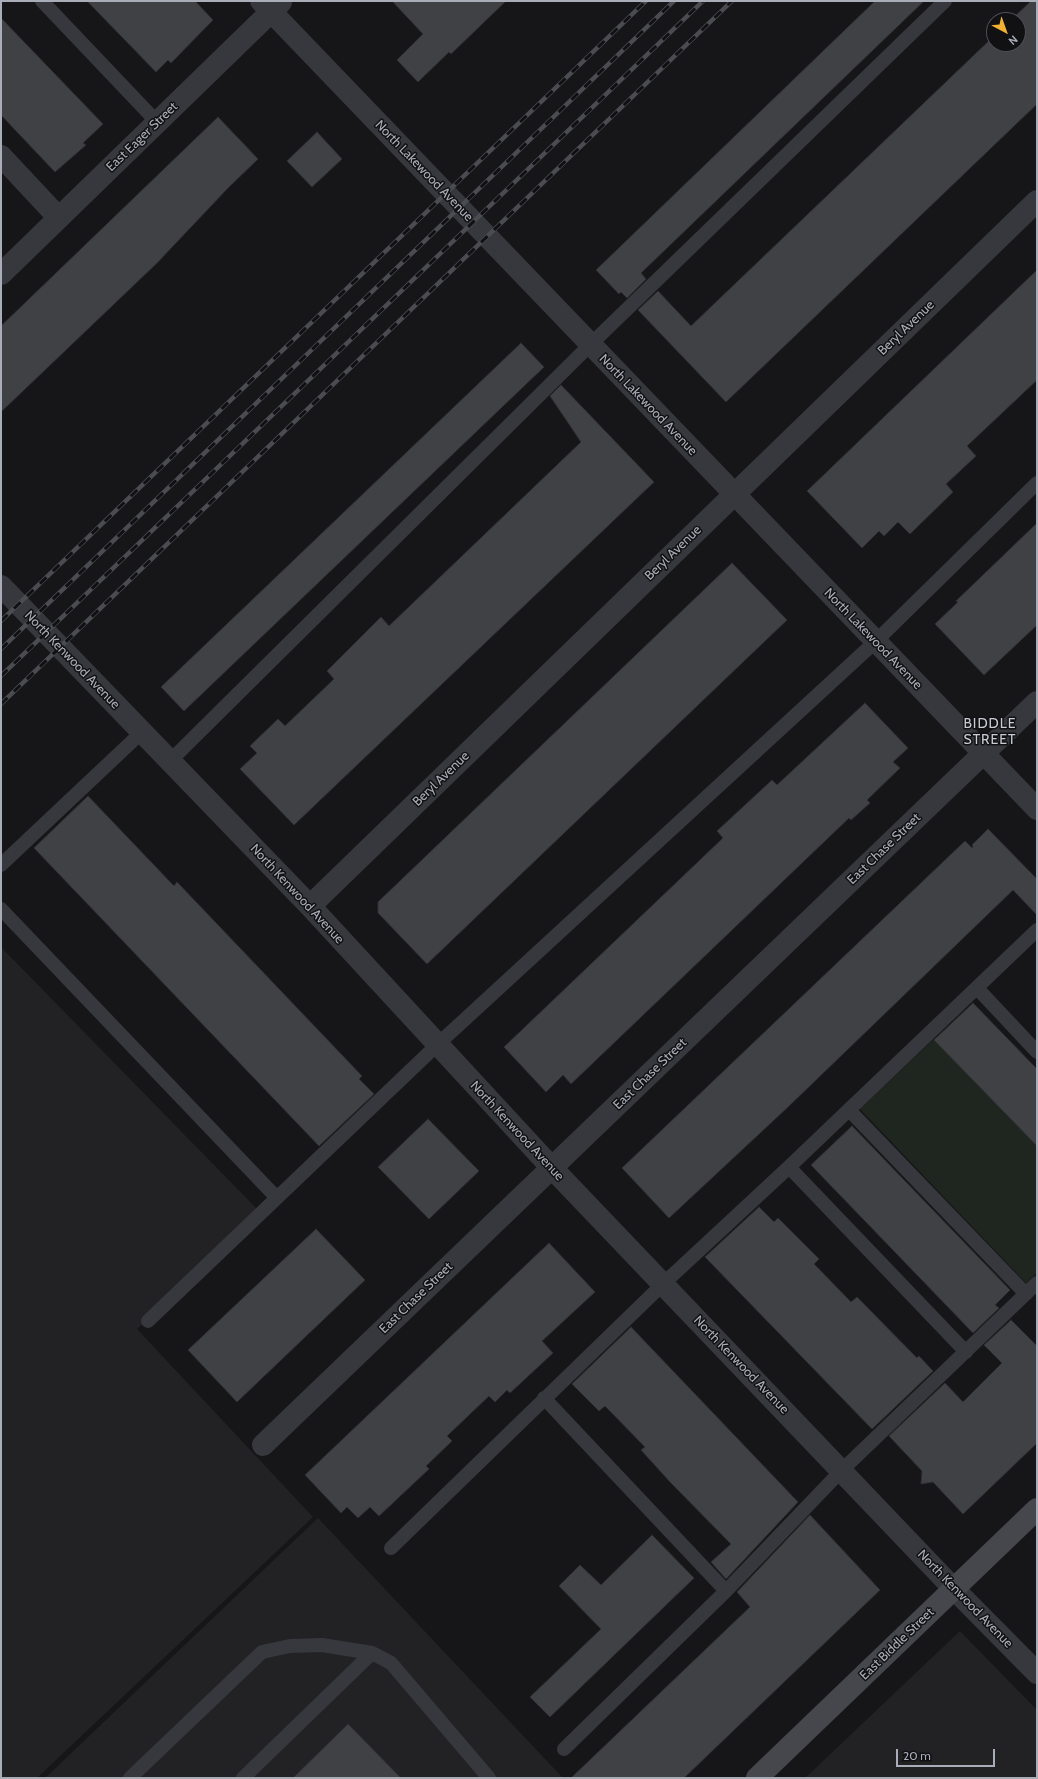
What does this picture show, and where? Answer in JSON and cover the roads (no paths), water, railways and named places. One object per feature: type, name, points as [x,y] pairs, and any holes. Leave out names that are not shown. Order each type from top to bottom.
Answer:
[{"type":"street","name":"East Eager Street","points":[[1,274],[157,122],[272,5]]},
{"type":"street","name":"North Lakewood Avenue","points":[[272,5],[590,345],[1037,809]]},
{"type":"street","points":[[1,156],[59,218]]},
{"type":"street","name":"Beryl Avenue","points":[[310,906],[1037,201]]},
{"type":"street","name":"North Kenwood Avenue","points":[[1,586],[310,906],[437,1045],[530,1142],[552,1168],[954,1589],[1037,1673]]},
{"type":"street","name":"East Chase Street","points":[[263,1445],[1037,702]]},
{"type":"street","name":"East Biddle Street","points":[[757,1778],[1037,1510]]},
{"type":"lane","points":[[42,1],[157,122]]},
{"type":"lane","points":[[170,761],[590,345],[945,1]]},
{"type":"lane","points":[[148,1321],[437,1045],[875,642],[1037,483]]},
{"type":"lane","points":[[1,865],[142,732]]},
{"type":"lane","points":[[1,909],[277,1198]]},
{"type":"lane","points":[[391,1548],[663,1284],[789,1167],[1037,930]]},
{"type":"lane","points":[[977,988],[1037,1052]]},
{"type":"lane","points":[[849,1110],[1026,1294]]},
{"type":"lane","points":[[789,1167],[966,1352]]},
{"type":"lane","points":[[564,1749],[726,1591],[841,1471],[1037,1283]]},
{"type":"lane","points":[[544,1398],[726,1591]]},
{"type":"lane","points":[[130,1778],[262,1652],[290,1646],[322,1645],[372,1653],[391,1663],[489,1778]]},
{"type":"lane","points":[[243,1778],[372,1653]]},
{"type":"railway","points":[[1,621],[646,1]]},
{"type":"railway","points":[[1,649],[674,1]]},
{"type":"railway","points":[[1,676],[703,1]]},
{"type":"railway","points":[[1,704],[732,1]]},
{"type":"district","name":"BIDDLE STREET","points":[[990,732]]}]
